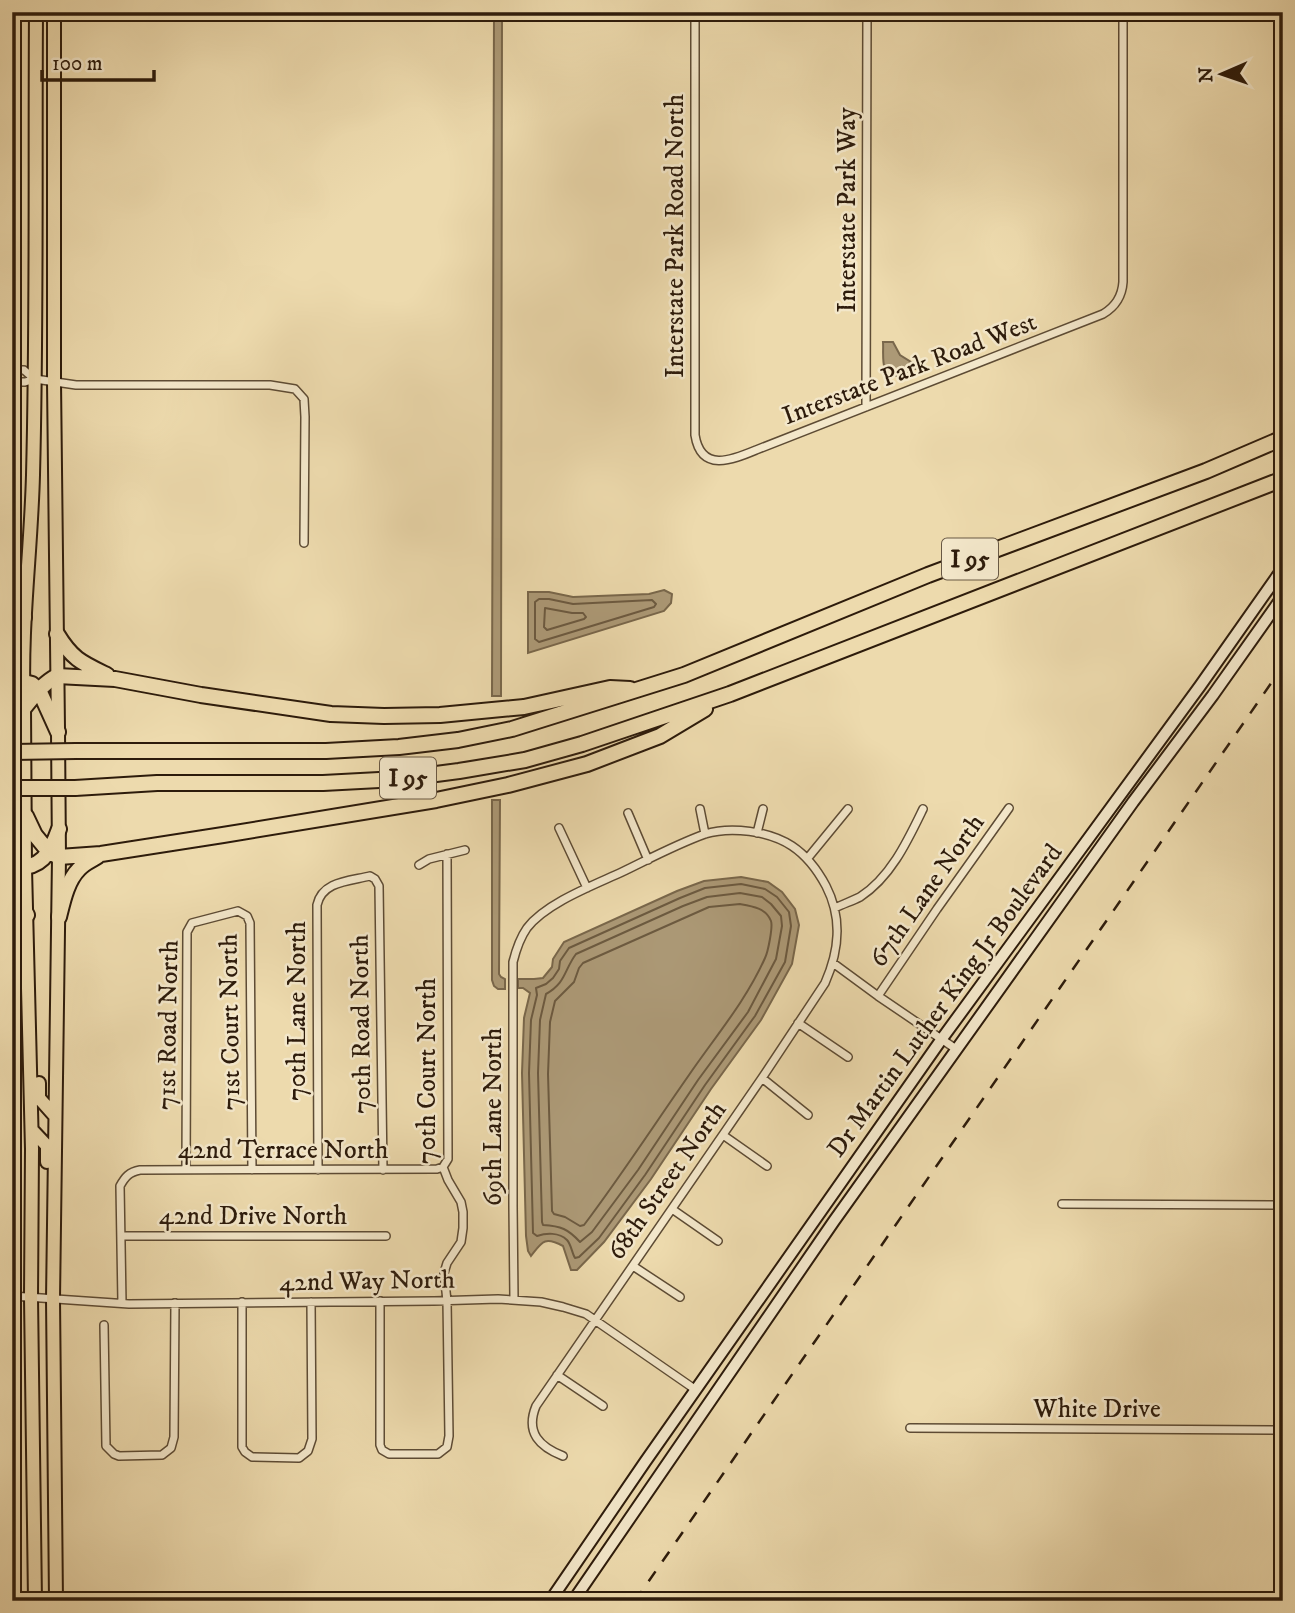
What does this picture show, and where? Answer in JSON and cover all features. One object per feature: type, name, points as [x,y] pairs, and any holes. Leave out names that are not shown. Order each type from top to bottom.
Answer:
[{"type":"highway","name":"I 95","points":[[12,752],[326,751],[399,747],[458,740],[512,729],[684,675],[928,575],[1206,471],[1283,438]]},
{"type":"highway","name":"I 95","points":[[12,788],[75,788],[157,783],[323,783],[398,779],[524,760],[582,744],[730,694],[1283,479]]},
{"type":"highway","points":[[12,654],[24,617]]},
{"type":"highway","points":[[57,634],[70,654],[115,679]]},
{"type":"highway","points":[[24,708],[39,690],[57,676],[115,679],[331,714],[384,716],[440,715],[524,707],[610,688],[639,690]]},
{"type":"highway","points":[[18,680],[32,684],[39,690],[58,732]]},
{"type":"highway","points":[[19,867],[34,865],[54,854],[101,854],[436,800],[508,785],[587,764],[660,736],[730,694]]},
{"type":"highway","points":[[26,816],[35,835],[54,854]]},
{"type":"highway","points":[[54,854],[59,829]]},
{"type":"highway","points":[[59,917],[72,878],[80,867],[101,854]]},
{"type":"highway","points":[[12,888],[27,915]]},
{"type":"main road","points":[[35,1601],[32,1130],[27,915],[19,867],[26,816],[24,708],[18,680],[33,486],[36,12]]},
{"type":"main road","points":[[54,12],[54,382],[59,829]]},
{"type":"main road","name":"Dr Martin Luther King Jr Boulevard","points":[[550,1601],[942,1040],[1283,568]]},
{"type":"main road","points":[[1267,618],[1266,604],[1283,579]]},
{"type":"main road","name":"Dr Martin Luther King Jr Boulevard","points":[[573,1601],[834,1221],[1283,596]]},
{"type":"main road","points":[[54,854],[59,917],[53,1299],[55,1601]]},
{"type":"main road","points":[[30,1034],[38,1040],[39,1098],[55,1116]]},
{"type":"main road","points":[[32,1130],[47,1146],[47,1195],[54,1217]]},
{"type":"street","name":"Interstate Park Road North","points":[[695,12],[695,435],[700,449],[707,457]]},
{"type":"street","name":"Interstate Park Way","points":[[866,407],[867,12]]},
{"type":"street","name":"Interstate Park Road West","points":[[707,457],[717,461],[732,460],[1103,314],[1113,307],[1123,282],[1123,12]]},
{"type":"street","points":[[12,370],[24,370],[35,379]]},
{"type":"street","points":[[12,382],[35,379],[83,386],[270,385],[295,389],[304,399],[305,408],[304,543]]},
{"type":"street","name":"67th Lane North","points":[[878,996],[1009,808]]},
{"type":"street","points":[[700,809],[705,834]]},
{"type":"street","points":[[757,833],[763,809]]},
{"type":"street","points":[[807,859],[848,809]]},
{"type":"street","points":[[559,828],[587,888],[705,834],[729,831],[757,833],[788,844],[807,859],[822,878],[835,908],[861,896],[886,873],[923,809]]},
{"type":"street","points":[[628,813],[648,860]]},
{"type":"street","points":[[419,865],[429,859],[465,850]]},
{"type":"street","name":"70th Court North","points":[[380,1301],[379,1440],[383,1450],[389,1454],[438,1454],[447,1447],[449,1436],[447,1301],[444,1273],[447,1263],[461,1242],[463,1228],[461,1202],[443,1167],[448,1159],[447,854]]},
{"type":"street","name":"70th Road North","points":[[320,895],[331,886],[370,876],[379,886],[383,1170]]},
{"type":"street","name":"69th Lane North","points":[[514,1299],[513,962],[522,936],[535,920],[587,888]]},
{"type":"street","name":"70th Lane North","points":[[318,1170],[317,905],[320,895]]},
{"type":"street","name":"68th Street North","points":[[563,1456],[547,1449],[538,1441],[532,1420],[536,1406],[825,983],[833,963],[839,928],[835,908]]},
{"type":"street","name":"71st Court North","points":[[192,923],[238,911],[247,916],[250,923],[252,1170]]},
{"type":"street","name":"71st Road North","points":[[186,1170],[187,933],[192,923]]},
{"type":"street","points":[[833,963],[956,1049]]},
{"type":"street","points":[[799,1023],[848,1057]]},
{"type":"street","points":[[762,1078],[808,1115]]},
{"type":"street","points":[[723,1135],[767,1166]]},
{"type":"street","name":"42nd Terrace North","points":[[121,1236],[120,1186],[125,1177],[134,1171],[383,1170],[443,1167]]},
{"type":"street","points":[[1062,1204],[1283,1205]]},
{"type":"street","points":[[672,1209],[718,1241]]},
{"type":"street","points":[[121,1236],[122,1303]]},
{"type":"street","name":"42nd Drive North","points":[[121,1236],[386,1236]]},
{"type":"street","points":[[633,1266],[680,1297]]},
{"type":"street","name":"42nd Way North","points":[[12,1296],[122,1303],[514,1299],[581,1312],[696,1390]]},
{"type":"street","points":[[242,1302],[241,1442],[245,1452],[251,1457],[299,1458],[308,1451],[312,1439],[310,1302]]},
{"type":"street","points":[[104,1325],[105,1441],[109,1450],[119,1456],[162,1455],[171,1448],[174,1437],[175,1303]]},
{"type":"street","points":[[556,1375],[603,1406]]},
{"type":"street","name":"White Drive","points":[[910,1428],[1283,1430]]},
{"type":"water","points":[[494,12],[502,12],[501,696],[492,696]]},
{"type":"water","points":[[883,342],[893,342],[900,355],[919,367],[905,374],[891,376],[885,369]]},
{"type":"water","points":[[664,590],[672,594],[671,603],[664,611],[528,653],[528,592],[549,592],[573,597],[649,594]]},
{"type":"water","points":[[492,800],[500,800],[499,974],[505,979],[505,989],[498,989],[492,980]]},
{"type":"water","points":[[741,877],[768,882],[782,892],[795,909],[799,925],[792,964],[761,1020],[651,1179],[604,1242],[577,1270],[571,1270],[563,1246],[552,1241],[541,1244],[531,1256],[526,1236],[522,1073],[524,1018],[530,993],[518,988],[518,979],[543,978],[552,967],[553,959],[564,942],[704,881]]},
{"type":"railway","points":[[635,1601],[1283,666]]}]
